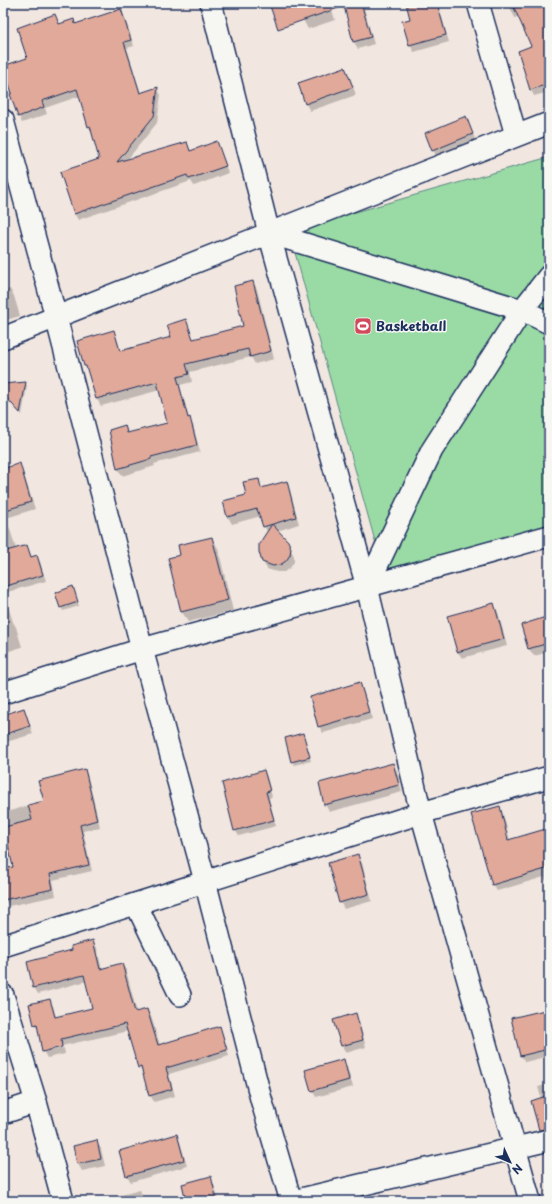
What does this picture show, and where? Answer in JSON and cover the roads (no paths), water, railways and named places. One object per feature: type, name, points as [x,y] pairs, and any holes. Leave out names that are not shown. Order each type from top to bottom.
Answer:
[{"type":"street","points":[[211,3],[269,233],[367,587],[421,813],[530,1201]]},
{"type":"street","points":[[478,3],[516,136]]},
{"type":"street","points":[[3,120],[142,649],[206,881],[261,1099],[292,1201],[549,1140]]},
{"type":"street","points":[[3,338],[549,123]]},
{"type":"street","points":[[269,233],[522,310],[549,322]]},
{"type":"street","points":[[367,587],[432,450],[522,310],[549,276]]},
{"type":"street","points":[[3,693],[142,649],[549,536]]},
{"type":"street","points":[[3,946],[421,813],[549,777]]},
{"type":"street","points":[[136,904],[180,995]]},
{"type":"street","points":[[3,995],[36,1102],[62,1201]]},
{"type":"street","points":[[3,1113],[36,1102]]},
{"type":"place","name":"Basketball","points":[[363,326]]}]
